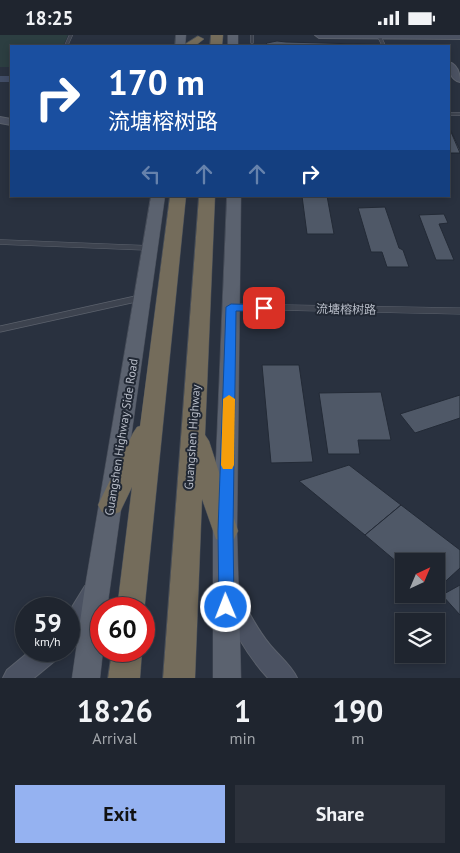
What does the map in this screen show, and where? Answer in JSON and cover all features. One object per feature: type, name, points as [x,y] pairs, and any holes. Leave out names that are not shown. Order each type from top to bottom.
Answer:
[{"type":"highway","points":[[132,597],[178,197]]},
{"type":"highway","name":"Guangshen Highway","points":[[179,678],[207,197]]},
{"type":"highway","points":[[111,505],[152,417]]},
{"type":"highway","points":[[193,429],[226,531]]},
{"type":"highway","points":[[124,678],[125,662]]},
{"type":"main road","points":[[319,35],[381,40],[425,35],[460,36]]},
{"type":"main road","points":[[425,35],[433,45]]},
{"type":"main road","points":[[450,66],[460,79]]},
{"type":"main road","name":"Guangshen Highway Side Road","points":[[86,678],[97,587],[158,197]]},
{"type":"main road","points":[[227,678],[226,531],[234,197]]},
{"type":"main road","points":[[80,614],[97,587]]},
{"type":"main road","points":[[226,589],[240,621],[254,643],[285,678]]},
{"type":"main road","points":[[15,678],[35,662]]},
{"type":"street","name":"流塘榕树路","points":[[231,307],[460,311]]},
{"type":"lane","points":[[252,35],[252,42]]},
{"type":"lane","points":[[0,242],[150,248]]},
{"type":"lane","points":[[0,329],[142,298]]},
{"type":"shaded area","points":[[0,35],[68,35],[63,45],[10,45],[10,67],[0,67]]},
{"type":"building","points":[[277,41],[358,44],[265,45]]},
{"type":"building","points":[[358,44],[398,45],[358,45]]},
{"type":"building","points":[[450,129],[460,150],[460,153],[450,153]]},
{"type":"building","points":[[450,132],[451,132],[460,153],[450,153]]},
{"type":"building","points":[[302,197],[327,197],[334,234],[307,234]]},
{"type":"building","points":[[385,207],[399,248],[403,250],[409,267],[387,267],[382,252],[371,252],[358,208]]},
{"type":"building","points":[[444,214],[448,223],[439,224],[454,260],[436,260],[419,215]]},
{"type":"building","points":[[262,365],[299,365],[313,462],[271,463]]},
{"type":"building","points":[[381,392],[391,440],[358,440],[360,454],[328,454],[319,393]]},
{"type":"building","points":[[460,395],[460,418],[415,433],[400,414]]},
{"type":"building","points":[[349,465],[401,505],[365,535],[299,481]]},
{"type":"building","points":[[401,505],[460,550],[460,568],[445,582],[445,553],[395,553],[395,560],[365,535]]},
{"type":"building","points":[[460,585],[460,615],[445,598],[445,593]]},
{"type":"waterway","points":[[0,79],[10,79]]},
{"type":"slow traffic","points":[[227,465],[229,399]]},
{"type":"route","points":[[226,607],[231,307],[264,308]]}]
